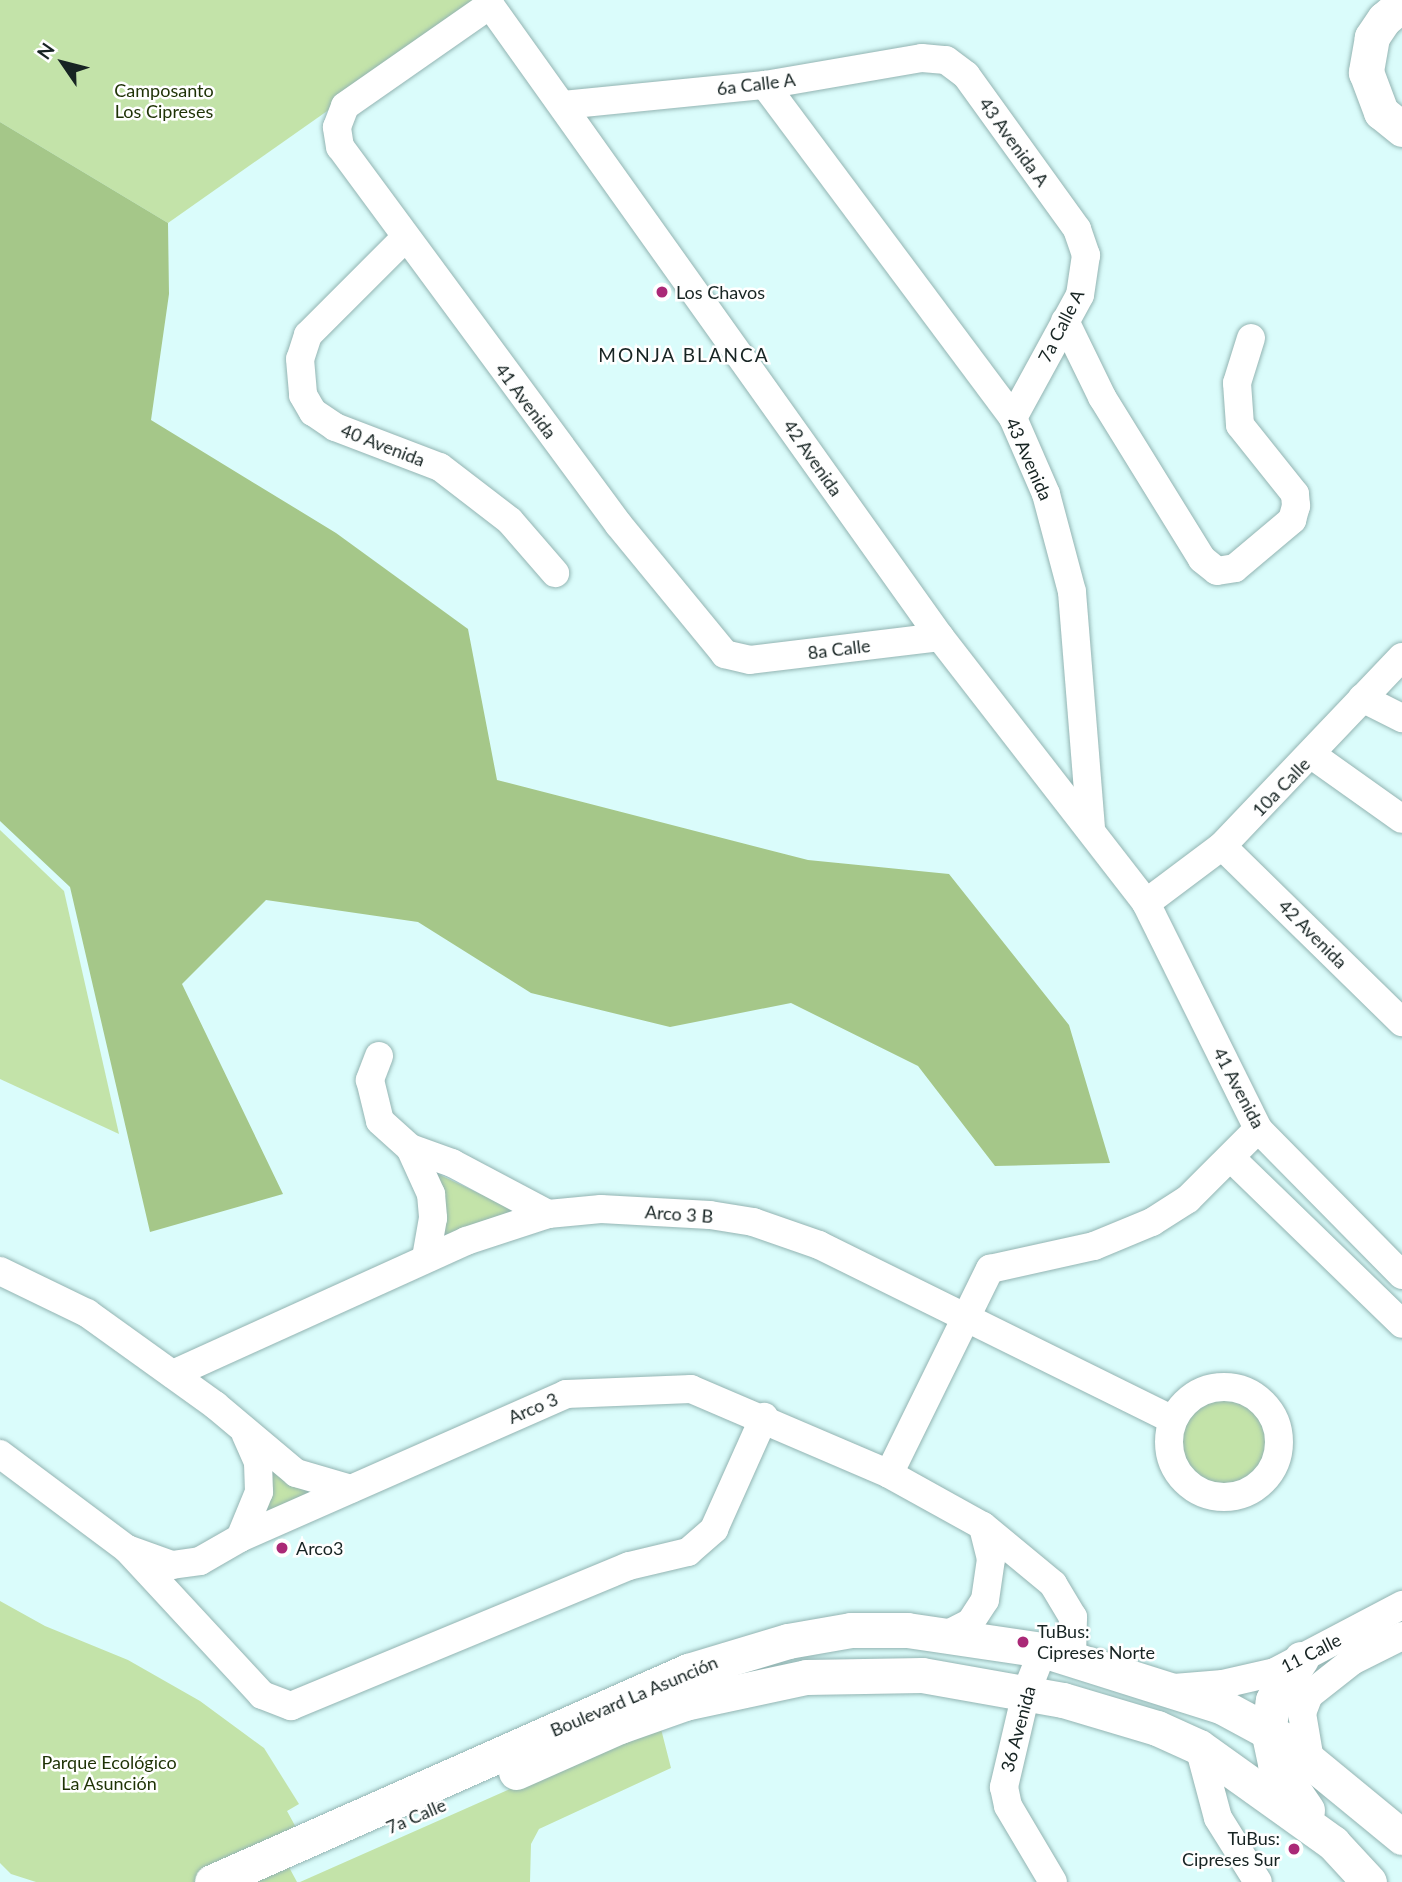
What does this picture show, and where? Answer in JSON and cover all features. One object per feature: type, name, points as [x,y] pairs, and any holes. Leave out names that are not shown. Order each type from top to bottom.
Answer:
[{"type":"main road","points":[[1361,0],[1372,37]]},
{"type":"main road","points":[[1402,4],[1384,19],[1372,37],[1366,72],[1370,93],[1381,112],[1402,129]]},
{"type":"main road","points":[[806,1676],[851,1630]]},
{"type":"main road","name":"Boulevard La Asunción","points":[[338,1837],[688,1671],[788,1641],[851,1630],[946,1635],[1058,1653],[1171,1688],[1268,1730],[1310,1760],[1402,1837]]},
{"type":"main road","points":[[1301,1659],[1273,1700],[1268,1730],[1283,1778],[1333,1843]]},
{"type":"main road","name":"Boulevard La Asunción","points":[[566,1751],[685,1703],[806,1676],[922,1675],[1026,1693],[1109,1712],[1199,1747],[1333,1843],[1370,1882]]},
{"type":"main road","name":"7a Calle","points":[[212,1882],[566,1751]]},
{"type":"main road","name":"7a Calle","points":[[266,1882],[338,1837]]},
{"type":"street","name":"42 Avenida","points":[[337,127],[345,106],[490,5],[564,105],[940,636],[1091,826],[1146,903]]},
{"type":"street","name":"6a Calle A","points":[[564,105],[765,85],[922,58],[946,60]]},
{"type":"street","name":"43 Avenida A","points":[[946,60],[966,75],[1077,229]]},
{"type":"street","name":"43 Avenida","points":[[765,85],[1013,418],[1046,494],[1072,592],[1091,826]]},
{"type":"street","name":"41 Avenida","points":[[337,127],[340,147],[404,239],[619,525],[725,654],[737,658]]},
{"type":"street","name":"7a Calle A","points":[[1013,418],[1065,321],[1087,272],[1077,229]]},
{"type":"street","name":"40 Avenida","points":[[404,239],[308,335],[300,359],[303,395],[313,412],[335,427],[440,467],[510,522],[555,573]]},
{"type":"street","points":[[1065,321],[1102,397],[1202,559],[1217,570],[1235,568],[1292,520],[1296,506],[1295,494],[1240,425],[1237,383],[1251,338]]},
{"type":"street","name":"8a Calle","points":[[737,658],[940,636]]},
{"type":"street","name":"10a Calle","points":[[1146,903],[1222,846],[1312,755],[1402,657]]},
{"type":"street","points":[[1362,698],[1402,718]]},
{"type":"street","points":[[1312,755],[1402,819]]},
{"type":"street","name":"42 Avenida","points":[[1222,846],[1402,1022]]},
{"type":"street","name":"41 Avenida","points":[[1146,903],[1258,1129],[1402,1275]]},
{"type":"street","points":[[379,1056],[370,1080],[372,1102],[380,1121],[410,1148],[452,1163],[548,1214]]},
{"type":"street","points":[[889,1474],[990,1269],[1094,1246],[1152,1222],[1188,1199],[1258,1129]]},
{"type":"street","points":[[410,1148],[431,1195],[433,1218],[426,1256]]},
{"type":"street","points":[[1231,1158],[1402,1324]]},
{"type":"street","name":"Arco 3 B","points":[[173,1374],[426,1256],[548,1214],[601,1209],[753,1222],[819,1245],[1173,1420]]},
{"type":"street","points":[[0,1271],[87,1313],[173,1374],[296,1474],[351,1489]]},
{"type":"street","name":"Arco 3","points":[[127,1549],[172,1565],[200,1561],[240,1538],[566,1394],[691,1389],[764,1417],[889,1474],[983,1526],[1053,1584],[1073,1617],[1058,1653]]},
{"type":"street","points":[[0,1454],[127,1549],[262,1695],[291,1706],[629,1566],[688,1552],[714,1529],[764,1417]]},
{"type":"street","points":[[240,1538],[259,1492],[258,1462],[245,1432]]},
{"type":"street","points":[[946,1635],[970,1623],[985,1600],[991,1580],[983,1526]]},
{"type":"street","points":[[190,1618],[188,1586],[200,1561]]},
{"type":"street","name":"11 Calle","points":[[1171,1688],[1223,1684],[1275,1672],[1402,1605]]},
{"type":"street","name":"11 Calle","points":[[1310,1760],[1302,1713],[1309,1695],[1352,1661],[1402,1636]]},
{"type":"street","name":"36 Avenida","points":[[1052,1882],[1019,1819],[1020,1784],[1010,1761],[1026,1693],[1058,1653]]},
{"type":"street","points":[[1199,1747],[1219,1818],[1258,1882]]},
{"type":"green space","name":"Camposanto Los Cipreses","points":[[0,0],[485,0],[168,223],[0,122]]},
{"type":"green space","points":[[0,122],[168,223],[169,294],[151,420],[336,533],[468,629],[497,780],[808,860],[949,874],[1069,1025],[1110,1163],[995,1166],[918,1066],[791,1003],[670,1027],[531,993],[418,922],[266,900],[182,984],[283,1194],[150,1232],[70,887],[0,821]]},
{"type":"green space","points":[[0,830],[64,891],[119,1134],[0,1079]]},
{"type":"green space","points":[[421,1166],[523,1214],[439,1244]]},
{"type":"green space","points":[[1213,1399],[1231,1399],[1247,1406],[1259,1418],[1266,1434],[1266,1452],[1259,1468],[1247,1480],[1231,1487],[1213,1487],[1197,1480],[1185,1468],[1178,1452],[1178,1434],[1185,1418],[1197,1406]]},
{"type":"green space","points":[[258,1452],[338,1490],[249,1529]]},
{"type":"green space","name":"Parque Ecológico La Asunción","points":[[0,1601],[45,1626],[128,1660],[200,1701],[264,1748],[299,1804],[287,1811],[299,1833],[277,1845],[297,1882],[36,1882],[11,1874],[0,1863]]},
{"type":"green space","points":[[661,1729],[671,1768],[539,1829],[531,1844],[530,1882],[300,1882],[591,1753]]},
{"type":"place","name":"Los Chavos","points":[[662,292]]},
{"type":"place","name":"Arco3","points":[[282,1548]]},
{"type":"place","name":"TuBus: Cipreses Norte","points":[[1023,1642]]},
{"type":"place","name":"TuBus: Cipreses Sur","points":[[1294,1849]]},
{"type":"district","name":"MONJA BLANCA","points":[[684,355]]}]
